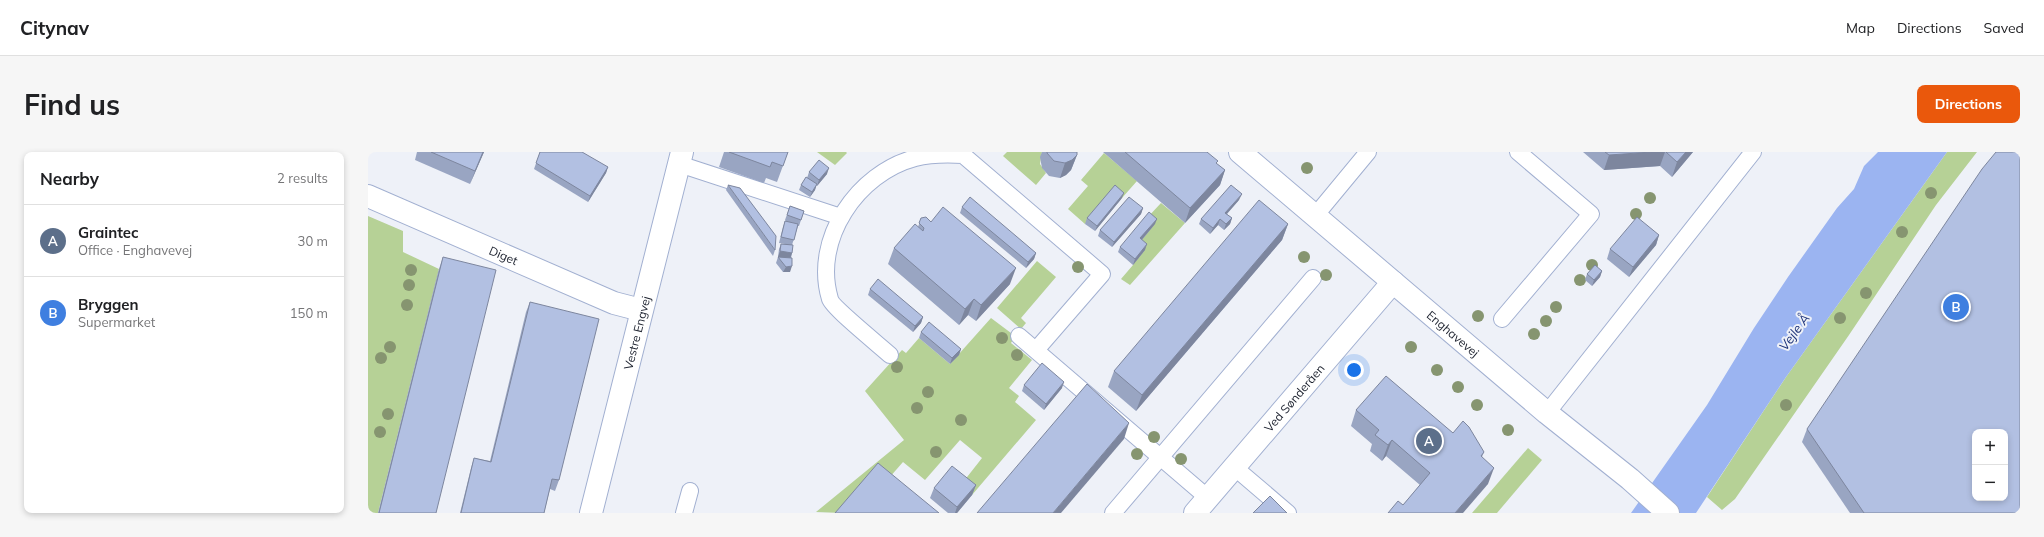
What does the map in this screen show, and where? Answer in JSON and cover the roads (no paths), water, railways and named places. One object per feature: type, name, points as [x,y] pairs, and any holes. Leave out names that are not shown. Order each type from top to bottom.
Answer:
[{"type":"street","name":"Enghavevej","points":[[1248,154],[1315,216],[1546,413],[1630,479],[1668,513]]},
{"type":"street","name":"Vestre Engvej","points":[[591,513],[680,158]]},
{"type":"street","name":"Diget","points":[[368,196],[614,303],[641,310]]},
{"type":"street","name":"Ved Sønderåen","points":[[1201,505],[1393,282]]},
{"type":"lane","points":[[1315,216],[1368,152]]},
{"type":"lane","points":[[1502,319],[1592,214],[1518,152]]},
{"type":"lane","points":[[1546,413],[1753,152]]},
{"type":"lane","points":[[890,354],[830,301],[827,280],[828,258],[833,237],[841,217],[857,194],[872,179],[892,166],[915,158],[939,154],[973,156],[1102,274],[1036,350]]},
{"type":"lane","points":[[680,158],[841,217]]},
{"type":"lane","points":[[1113,513],[1313,278]]},
{"type":"lane","points":[[1019,336],[1160,457],[1201,505]]},
{"type":"lane","points":[[1234,467],[1288,513]]},
{"type":"lane","points":[[684,513],[690,491]]},
{"type":"water","name":"Vejle Å","points":[[1878,152],[1947,152],[1786,377],[1696,513],[1631,513],[1707,405],[1754,328],[1788,277],[1837,208],[1854,189],[1864,166]]},
{"type":"place","name":"Bryggen","points":[[1956,307]]},
{"type":"place","name":"Graintec","points":[[1429,441]]}]
